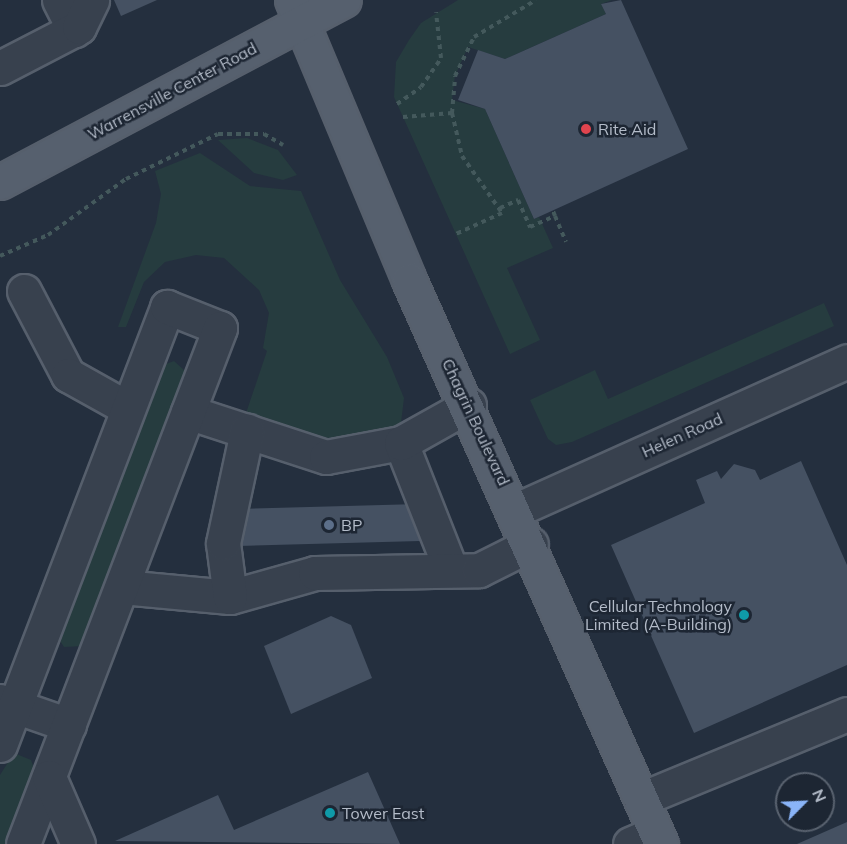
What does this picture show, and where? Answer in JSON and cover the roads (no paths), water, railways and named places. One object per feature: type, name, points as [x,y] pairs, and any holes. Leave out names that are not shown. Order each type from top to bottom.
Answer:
[{"type":"main road","name":"Warrensville Center Road","points":[[0,182],[297,11],[344,0]]},
{"type":"main road","name":"Chagrin Boulevard","points":[[297,11],[410,280],[516,510],[641,799],[649,840]]},
{"type":"street","points":[[59,0],[74,30]]},
{"type":"street","points":[[0,68],[74,30],[92,0]]},
{"type":"street","points":[[24,291],[68,375],[128,408]]},
{"type":"street","points":[[0,745],[8,704],[167,307],[220,328],[23,844]]},
{"type":"street","name":"Helen Road","points":[[516,510],[847,361]]},
{"type":"street","points":[[188,412],[326,457],[401,443],[469,405]]},
{"type":"street","points":[[230,597],[223,543],[247,431]]},
{"type":"street","points":[[401,443],[451,570]]},
{"type":"street","points":[[122,587],[230,597],[315,573],[479,570],[531,544]]},
{"type":"street","points":[[8,704],[69,725]]},
{"type":"street","points":[[641,799],[847,714]]},
{"type":"street","points":[[49,777],[78,844]]},
{"type":"place","name":"Rite Aid","points":[[586,129]]},
{"type":"place","name":"BP","points":[[329,525]]},
{"type":"place","name":"Cellular Technology Limited (A-Building)","points":[[744,615]]},
{"type":"place","name":"Tower East","points":[[330,813]]}]
